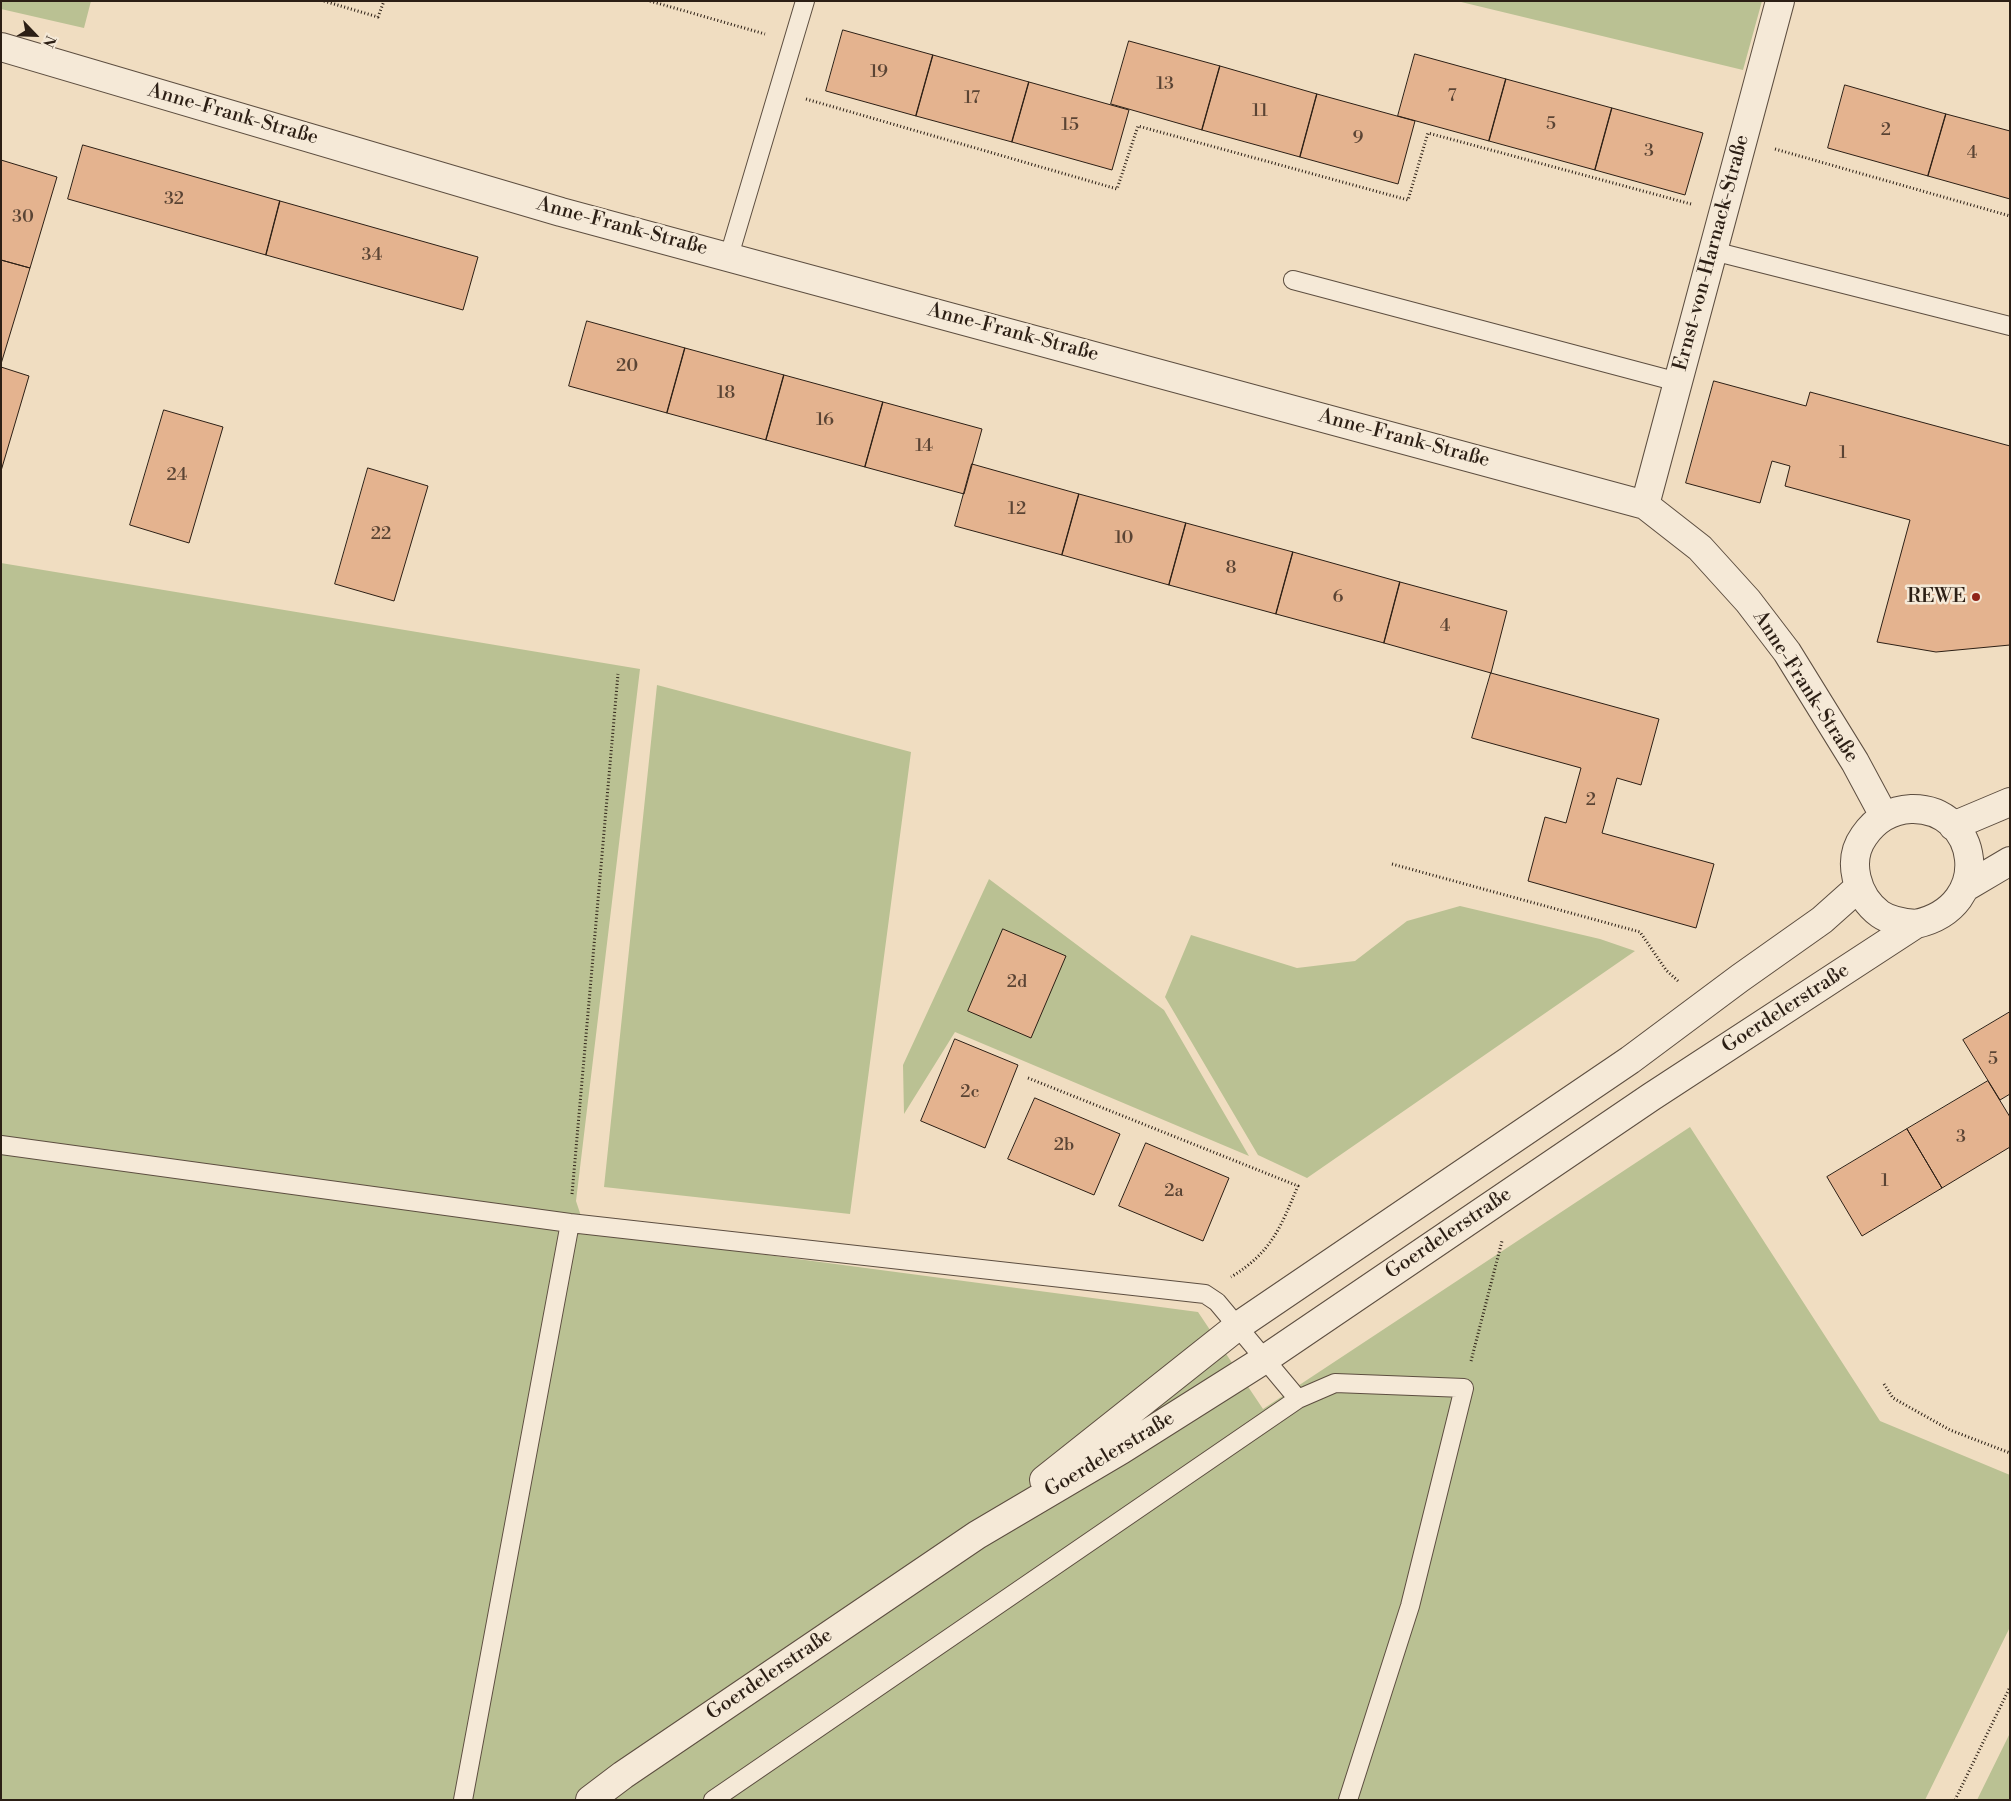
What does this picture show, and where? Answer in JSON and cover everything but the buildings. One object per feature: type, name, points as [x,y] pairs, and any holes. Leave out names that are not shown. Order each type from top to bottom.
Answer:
[{"type":"street","name":"Ernst-von-Harnack-Straße","points":[[1645,505],[1780,1]]},
{"type":"street","name":"Anne-Frank-Straße","points":[[1,47],[561,212],[1645,505],[1700,548],[1748,601],[1787,652],[1855,762],[1884,816]]},
{"type":"street","points":[[1953,826],[2010,802]]},
{"type":"street","name":"Goerdelerstraße","points":[[590,1800],[623,1775],[976,1535],[1121,1450],[1265,1359],[1651,1097],[1916,924],[1932,920],[1946,912],[1958,901],[1966,887],[1970,871],[1969,854],[1963,839],[1953,826],[1938,815],[1920,809],[1901,810],[1884,816],[1871,826],[1862,840],[1856,855],[1855,872],[1859,888],[1868,903],[1881,915],[1898,922],[1916,924]]},
{"type":"street","name":"Goerdelerstraße","points":[[1966,887],[2010,861]]},
{"type":"street","name":"Goerdelerstraße","points":[[976,1535],[1238,1326],[1630,1060],[1822,920],[1859,888]]},
{"type":"lane","points":[[729,256],[805,1]]},
{"type":"lane","points":[[1713,251],[2010,326]]},
{"type":"lane","points":[[1292,280],[1678,382]]},
{"type":"lane","points":[[1,1145],[570,1223],[1205,1294],[1217,1302],[1298,1399]]},
{"type":"lane","points":[[463,1800],[570,1223]]},
{"type":"lane","points":[[713,1800],[1298,1399],[1335,1383],[1464,1388],[1410,1606],[1348,1800]]},
{"type":"path","points":[[324,1],[378,17],[384,1]]},
{"type":"path","points":[[650,1],[792,41]]},
{"type":"path","points":[[779,91],[1117,189],[1138,126],[1408,200],[1428,133],[1723,213]]},
{"type":"path","points":[[1743,140],[2010,216]]},
{"type":"path","points":[[570,1223],[618,674]]},
{"type":"path","points":[[1392,864],[1640,932],[1666,970],[1704,1005]]},
{"type":"path","points":[[1028,1078],[1298,1186],[1278,1235],[1249,1266],[1205,1294]]},
{"type":"path","points":[[1464,1388],[1503,1240]]},
{"type":"path","points":[[1884,1384],[1893,1398],[1950,1430],[2010,1453]]},
{"type":"path","points":[[1955,1800],[2010,1687]]},
{"type":"green space","points":[[1,1],[91,1],[84,28],[1,9]]},
{"type":"green space","points":[[1457,1],[1762,1],[1743,70]]},
{"type":"green space","points":[[1,563],[640,669],[576,1201],[586,1231],[1198,1312],[1263,1409],[1690,1127],[1880,1421],[2010,1475],[2010,1627],[1925,1800],[1,1800]]},
{"type":"green space","points":[[657,685],[911,752],[850,1214],[604,1187]]},
{"type":"green space","points":[[989,879],[1164,1010],[1249,1156],[955,1032],[904,1114],[903,1065]]},
{"type":"green space","points":[[1460,906],[1600,939],[1635,951],[1307,1178],[1258,1155],[1165,997],[1191,935],[1297,968],[1355,961],[1407,921]]},
{"type":"green space","points":[[2010,1733],[2010,1800],[1977,1800]]},
{"type":"place","name":"REWE","points":[[1976,597]]}]
